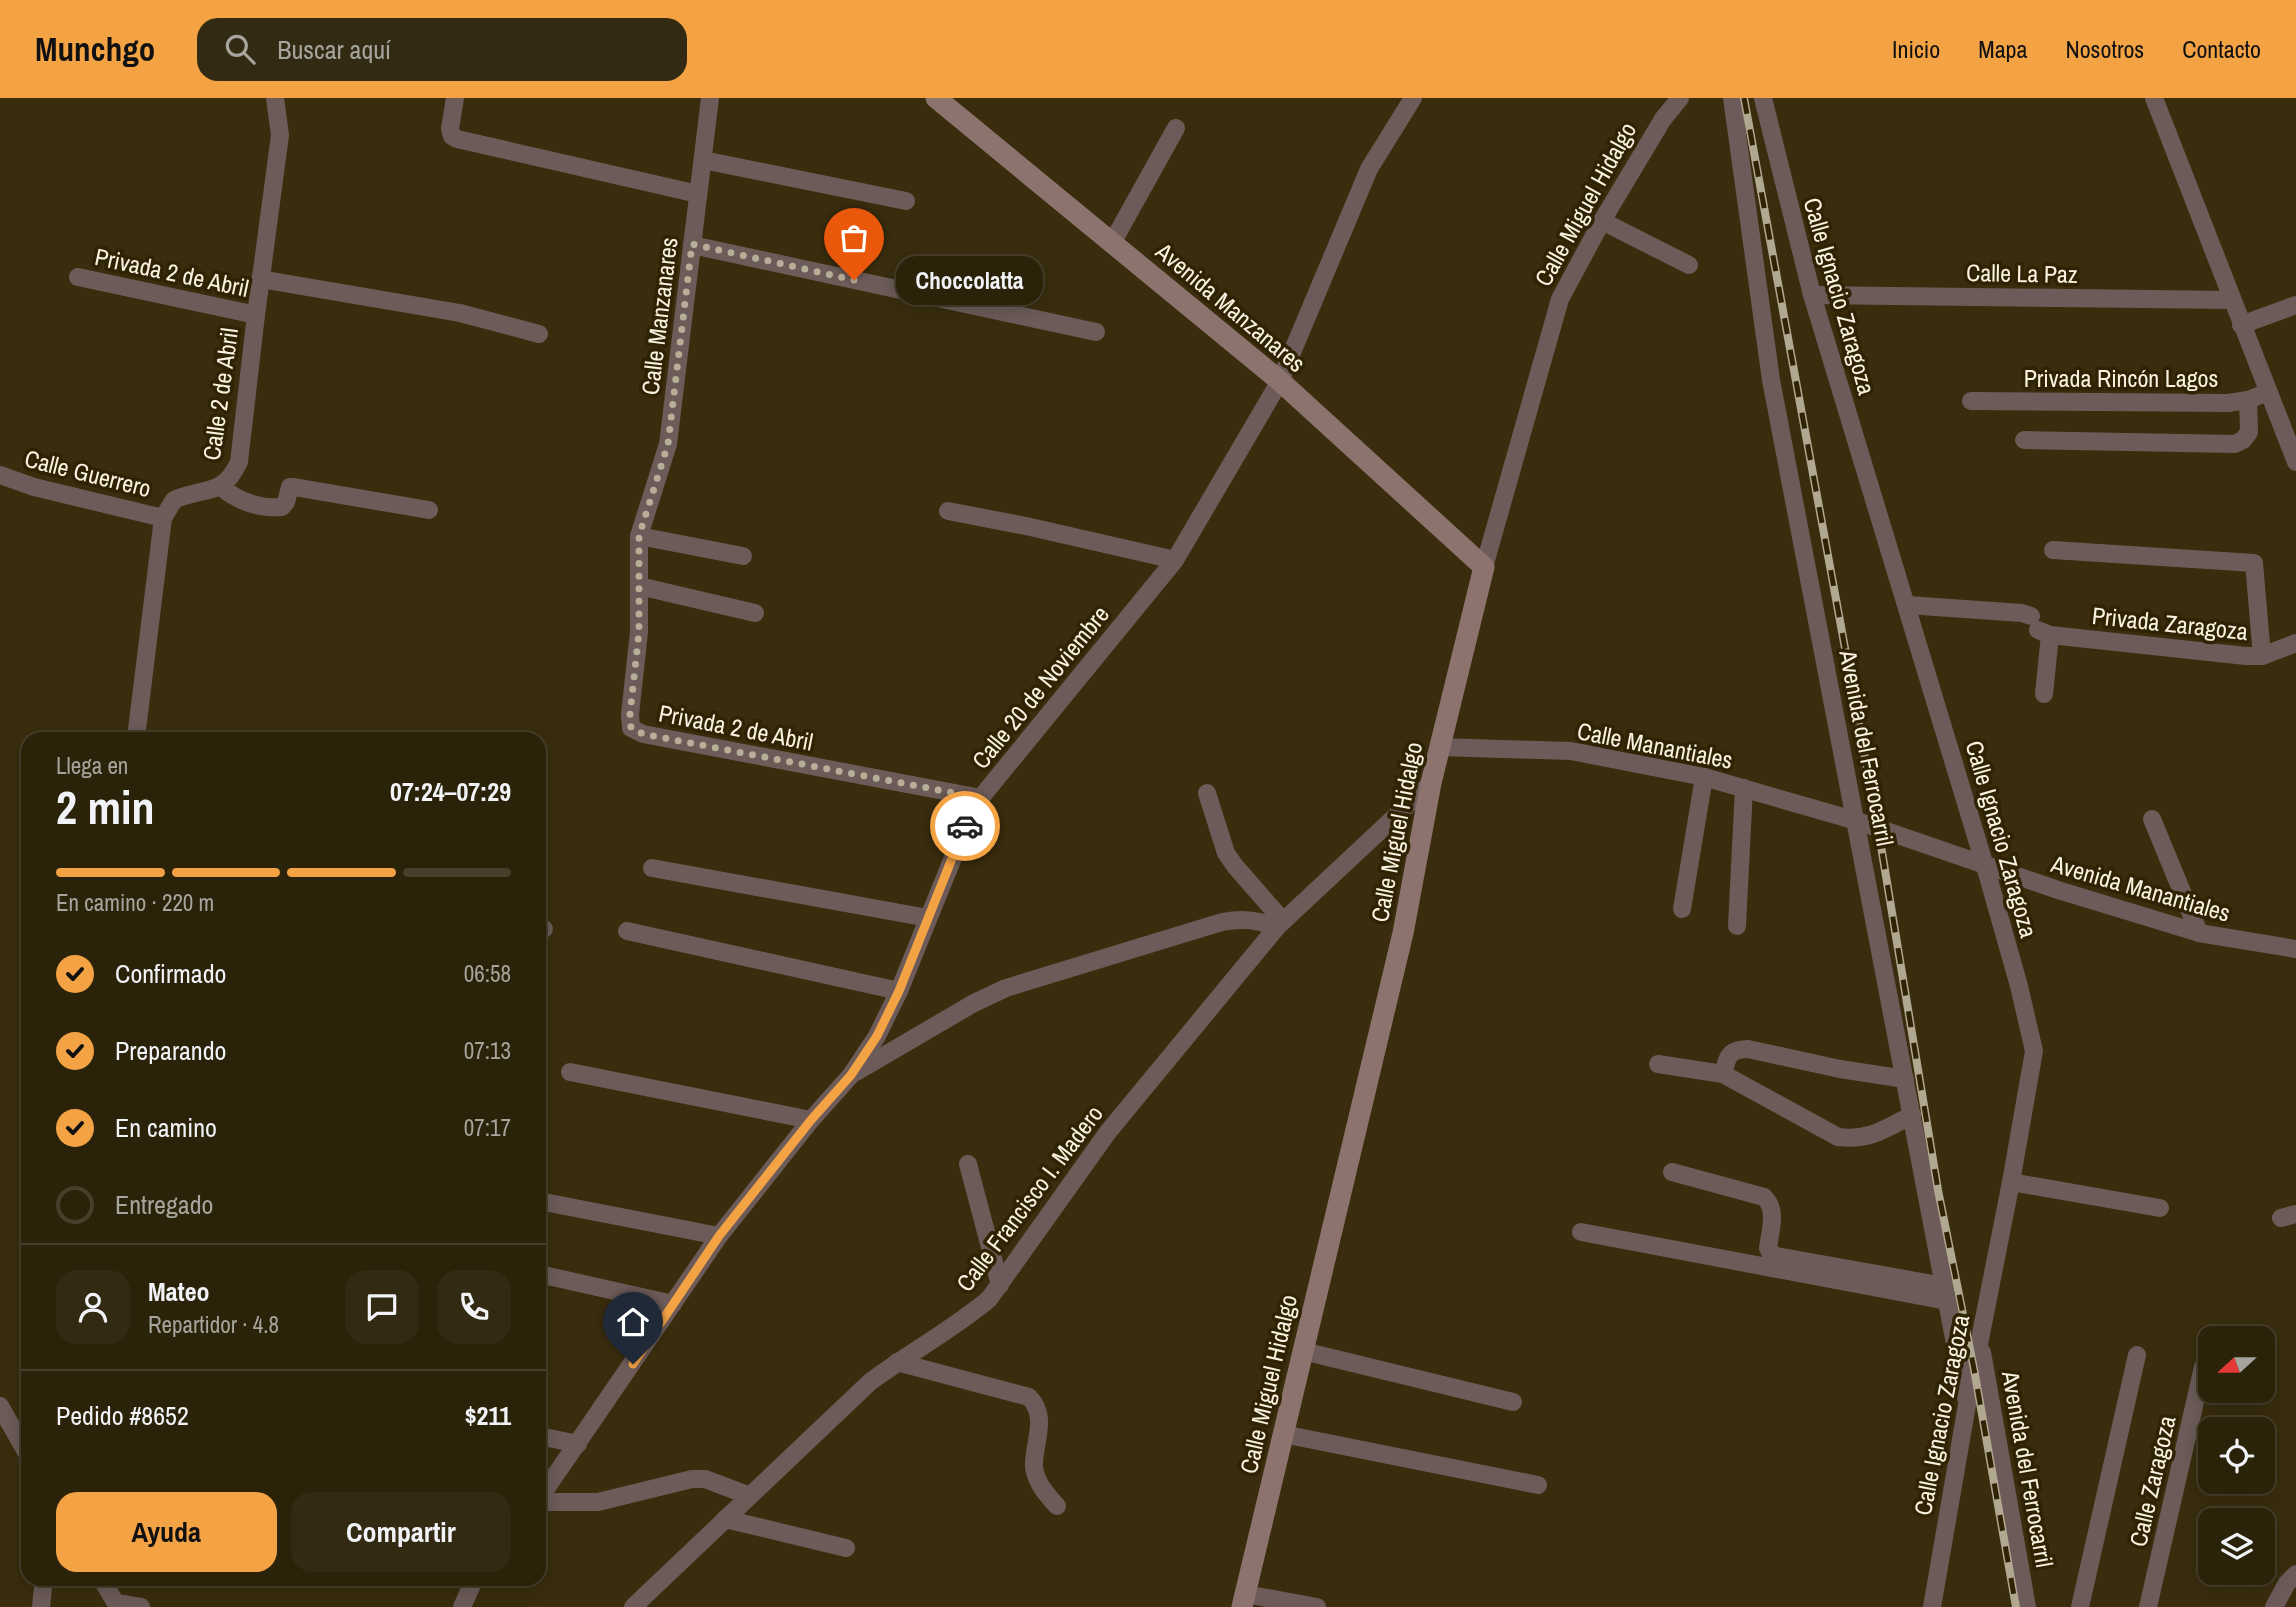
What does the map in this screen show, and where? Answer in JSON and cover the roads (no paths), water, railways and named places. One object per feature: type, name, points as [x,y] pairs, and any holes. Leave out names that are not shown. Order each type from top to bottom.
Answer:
[{"type":"street","name":"Calle 2 de Abril","points":[[163,518],[174,500],[184,495],[221,487],[232,476],[239,462],[280,135],[275,98]]},
{"type":"street","points":[[455,98],[450,129],[452,136],[457,139],[698,194]]},
{"type":"street","name":"Calle Manzanares","points":[[639,536],[668,444],[710,98]]},
{"type":"street","name":"Avenida Manzanares","points":[[936,98],[1280,380],[1484,567]]},
{"type":"street","name":"Calle 20 de Noviembre","points":[[546,1490],[719,1236],[811,1120],[851,1075],[877,1036],[899,991],[968,820],[981,798],[1175,560],[1280,380],[1369,169],[1413,98]]},
{"type":"street","name":"Avenida del Ferrocarril","points":[[1732,98],[1771,380],[1967,1405]]},
{"type":"street","name":"Calle Ignacio Zaragoza","points":[[1763,98],[1812,295],[1985,866],[2019,986],[2034,1051],[1932,1607]]},
{"type":"street","points":[[2154,98],[2296,461]]},
{"type":"street","name":"Calle Miguel Hidalgo","points":[[1243,1600],[1403,933],[1439,747],[1484,567],[1560,299],[1602,221],[1677,99]]},
{"type":"street","points":[[1112,243],[1176,128]]},
{"type":"street","points":[[703,160],[906,201]]},
{"type":"street","points":[[1602,221],[1689,265]]},
{"type":"street","points":[[692,244],[1096,332]]},
{"type":"street","name":"Privada 2 de Abril","points":[[78,276],[256,315]]},
{"type":"street","points":[[260,279],[460,313],[539,334]]},
{"type":"street","name":"Calle La Paz","points":[[1812,295],[2231,300]]},
{"type":"street","points":[[2241,325],[2296,305]]},
{"type":"street","name":"Privada Rincón Lagos","points":[[1971,401],[2228,403],[2248,400],[2268,392]]},
{"type":"street","points":[[2024,440],[2235,444],[2243,440],[2249,432],[2248,400]]},
{"type":"street","name":"Calle Guerrero","points":[[0,475],[34,487],[163,518]]},
{"type":"street","points":[[221,487],[246,503],[273,508],[282,507],[290,487],[294,487],[429,510]]},
{"type":"street","points":[[948,512],[1026,526],[1175,560]]},
{"type":"street","points":[[136,732],[163,518]]},
{"type":"street","points":[[639,536],[743,556]]},
{"type":"street","name":"Privada 2 de Abril","points":[[639,536],[639,632],[630,714],[631,728],[643,734],[981,798]]},
{"type":"street","points":[[2053,550],[2254,563],[2262,656]]},
{"type":"street","points":[[639,586],[755,612]]},
{"type":"street","name":"Privada Zaragoza","points":[[1907,605],[2022,613],[2040,627],[2187,651],[2262,656],[2296,643]]},
{"type":"street","points":[[2040,627],[2044,694]]},
{"type":"street","name":"Calle Manantiales","points":[[1439,747],[1571,751],[1704,777],[1857,821]]},
{"type":"street","points":[[1682,909],[1704,777]]},
{"type":"street","name":"Calle Francisco I. Madero","points":[[633,1607],[870,1382],[967,1317],[989,1299],[1108,1132],[1280,924],[1431,783]]},
{"type":"street","points":[[1737,926],[1744,788]]},
{"type":"street","points":[[1207,793],[1226,853],[1280,924]]},
{"type":"street","points":[[2151,819],[2199,933]]},
{"type":"street","name":"Avenida Manantiales","points":[[1857,821],[1985,866],[2199,933],[2296,948]]},
{"type":"street","points":[[652,869],[928,918]]},
{"type":"street","points":[[851,1075],[974,1003],[1006,988],[1222,922],[1240,919],[1280,924]]},
{"type":"street","points":[[627,931],[899,991]]},
{"type":"street","points":[[1723,1074],[1729,1055],[1736,1050],[1748,1049],[1840,1069],[1905,1079]]},
{"type":"street","points":[[1658,1064],[1723,1074],[1838,1137],[1858,1139],[1880,1132],[1912,1115]]},
{"type":"street","points":[[570,1072],[811,1120]]},
{"type":"street","points":[[968,1164],[1000,1285]]},
{"type":"street","points":[[1672,1172],[1764,1197],[1771,1203],[1773,1211],[1768,1248],[1776,1256],[1945,1293]]},
{"type":"street","points":[[2011,1182],[2160,1208]]},
{"type":"street","points":[[546,1202],[719,1236]]},
{"type":"street","points":[[1581,1232],[1945,1293]]},
{"type":"street","points":[[546,1275],[673,1304]]},
{"type":"street","name":"Avenida del Ferrocarril","points":[[1980,1340],[2027,1607]]},
{"type":"street","points":[[1303,1351],[1513,1402]]},
{"type":"street","points":[[2080,1607],[2137,1355]]},
{"type":"street","points":[[897,1362],[1029,1397],[1036,1404],[1040,1417],[1034,1467],[1041,1488],[1057,1506]]},
{"type":"street","name":"Calle Zaragoza","points":[[2148,1607],[2198,1389]]},
{"type":"street","points":[[0,1406],[21,1443]]},
{"type":"street","points":[[1283,1434],[1538,1486]]},
{"type":"street","points":[[546,1437],[578,1444]]},
{"type":"street","points":[[546,1500],[598,1502],[692,1479],[705,1479],[750,1496]]},
{"type":"street","points":[[725,1519],[846,1548]]},
{"type":"street","points":[[2274,1607],[2287,1583],[2296,1574]]},
{"type":"street","points":[[41,1607],[43,1586]]},
{"type":"street","points":[[106,1586],[117,1605],[141,1607]]},
{"type":"street","points":[[463,1607],[471,1586]]},
{"type":"street","points":[[1243,1600],[1317,1607]]},
{"type":"railway","points":[[1744,98],[1878,828],[1938,1190],[1974,1369],[2016,1607]]},
{"type":"place","name":"Choccolatta","points":[[854,280]]}]
